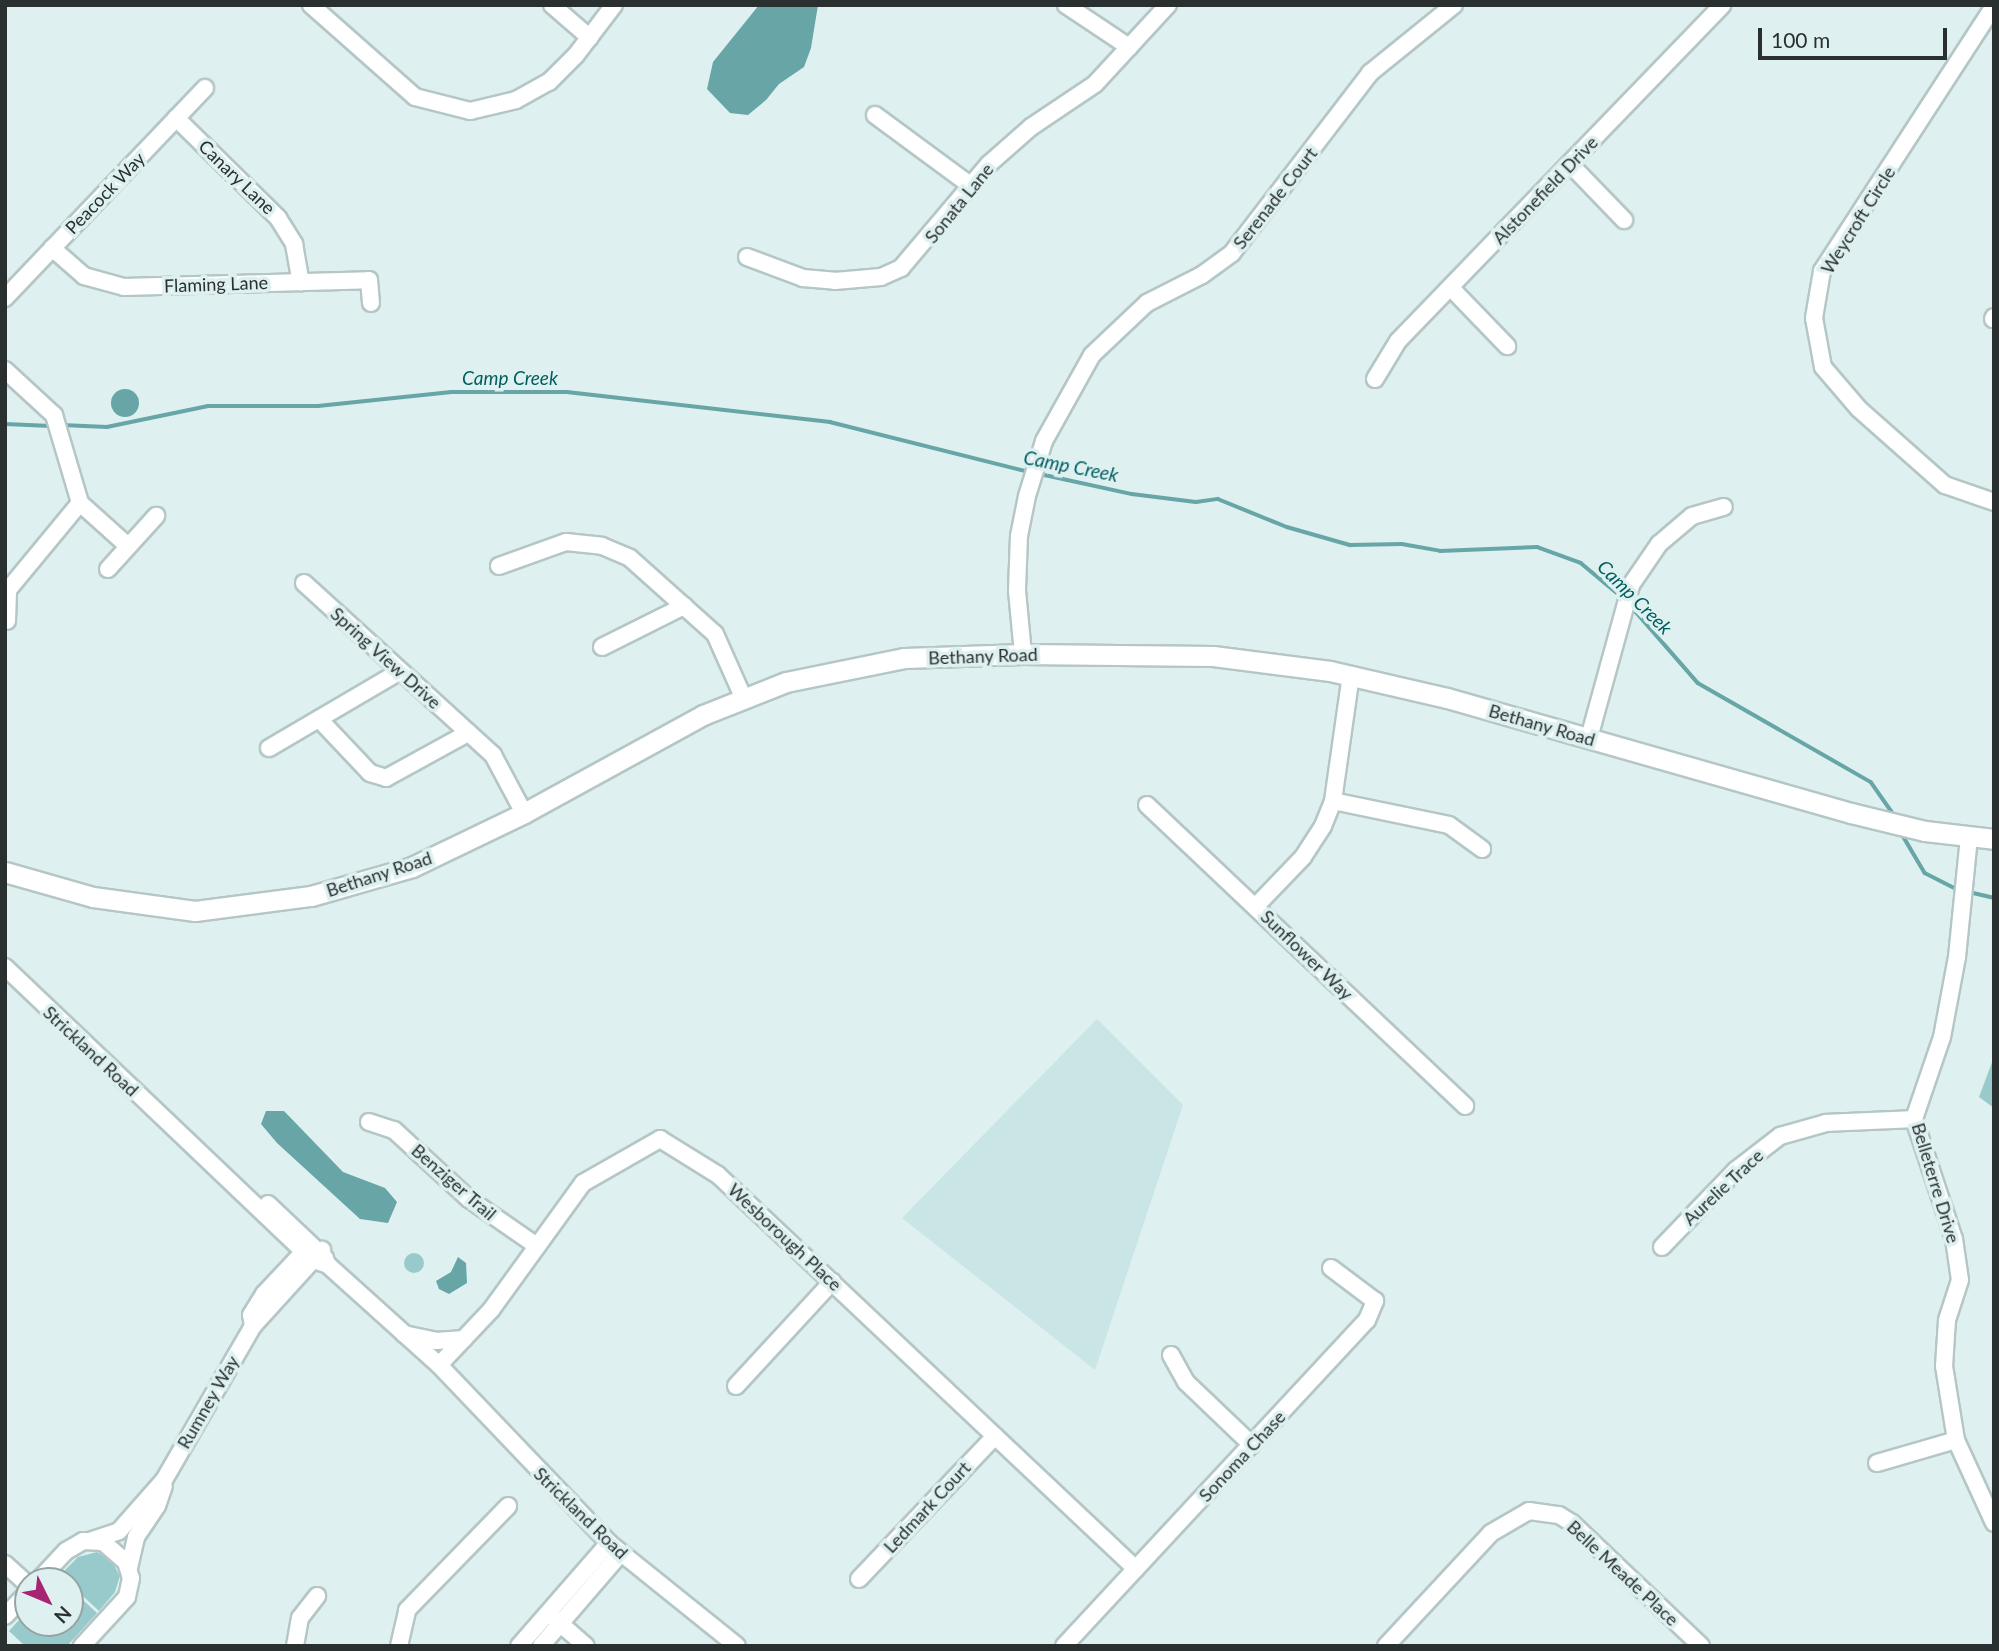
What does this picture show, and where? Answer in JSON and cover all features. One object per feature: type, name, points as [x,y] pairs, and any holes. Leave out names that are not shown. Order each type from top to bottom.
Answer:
[{"type":"street","points":[[310,5],[415,97],[460,110],[489,108],[533,92],[563,69],[614,5]]},
{"type":"street","points":[[552,5],[590,38]]},
{"type":"street","points":[[1066,5],[1129,47]]},
{"type":"street","name":"Sonata Lane","points":[[747,257],[803,278],[859,281],[881,278],[916,256],[970,185],[1031,127],[1095,84],[1168,5]]},
{"type":"street","name":"Serenade Court","points":[[1023,654],[1017,590],[1019,536],[1027,496],[1044,441],[1087,363],[1132,314],[1232,253],[1370,72],[1454,5]]},
{"type":"street","name":"Alstonefield Drive","points":[[1375,379],[1398,341],[1722,5]]},
{"type":"street","name":"Weycroft Circle","points":[[1994,6],[1822,271],[1814,318],[1824,367],[1859,409],[1945,485],[1994,502]]},
{"type":"street","name":"Peacock Way","points":[[5,298],[205,88]]},
{"type":"street","points":[[875,115],[970,185]]},
{"type":"street","name":"Canary Lane","points":[[176,118],[278,218],[294,244],[301,282]]},
{"type":"street","points":[[1570,164],[1624,220]]},
{"type":"street","name":"Flaming Lane","points":[[52,248],[85,276],[124,287],[369,280],[371,303]]},
{"type":"street","points":[[1451,288],[1507,346]]},
{"type":"street","points":[[5,370],[54,415],[80,503],[128,547]]},
{"type":"street","points":[[7,621],[8,590],[80,503]]},
{"type":"street","points":[[1589,738],[1631,585],[1659,544],[1692,516],[1724,508]]},
{"type":"street","points":[[107,569],[156,516]]},
{"type":"street","points":[[499,566],[566,542],[602,546],[631,558],[715,634],[743,697]]},
{"type":"street","name":"Spring View Drive","points":[[304,583],[493,755],[524,813]]},
{"type":"street","points":[[602,647],[684,607]]},
{"type":"street","name":"Bethany Road","points":[[5,872],[93,897],[195,911],[310,896],[412,867],[524,813],[743,697],[804,677],[904,658],[1023,654],[1213,656],[1351,675],[1589,738],[1851,813],[1969,837],[1994,839]]},
{"type":"street","points":[[269,748],[400,671]]},
{"type":"street","points":[[1256,906],[1303,857],[1333,801],[1351,675]]},
{"type":"street","points":[[319,719],[370,773],[386,778],[468,733]]},
{"type":"street","points":[[1333,801],[1448,825],[1482,849]]},
{"type":"street","name":"Sunflower Way","points":[[1147,805],[1465,1106]]},
{"type":"street","name":"Belleterre Drive","points":[[1969,837],[1957,957],[1942,1037],[1914,1119],[1954,1239],[1960,1280],[1947,1320],[1944,1366],[1956,1440],[1994,1523]]},
{"type":"street","points":[[5,882],[26,879]]},
{"type":"street","name":"Strickland Road","points":[[5,967],[276,1225],[316,1254]]},
{"type":"street","name":"Aurelie Trace","points":[[1662,1247],[1736,1170],[1780,1136],[1826,1123],[1914,1119]]},
{"type":"street","name":"Benziger Trail","points":[[369,1122],[394,1130],[469,1199],[537,1246]]},
{"type":"street","name":"Strickland Road","points":[[179,1133],[439,1366],[615,1548],[737,1646]]},
{"type":"street","name":"Wesborough Place","points":[[439,1366],[464,1339],[593,1174],[660,1139],[718,1175],[1136,1569]]},
{"type":"street","points":[[276,1225],[288,1253],[282,1273]]},
{"type":"street","name":"Rumney Way","points":[[253,1326],[251,1315],[282,1273],[316,1254]]},
{"type":"street","name":"Rumney Way","points":[[51,1567],[65,1551],[119,1531],[164,1480],[253,1326],[316,1254]]},
{"type":"street","name":"Sonoma Chase","points":[[1064,1646],[1367,1320],[1375,1301],[1331,1268]]},
{"type":"street","name":"Rumney Way","points":[[285,1292],[317,1273],[351,1286]]},
{"type":"street","points":[[736,1386],[832,1282]]},
{"type":"street","points":[[402,1333],[436,1341],[464,1339]]},
{"type":"street","points":[[1171,1355],[1186,1382],[1252,1446]]},
{"type":"street","name":"Ledmark Court","points":[[859,1579],[995,1436]]},
{"type":"street","points":[[1877,1463],[1956,1440]]},
{"type":"street","name":"Rumney Way","points":[[82,1646],[127,1597],[131,1585],[129,1568],[133,1545],[158,1506],[164,1480]]},
{"type":"street","points":[[399,1646],[407,1609],[508,1506]]},
{"type":"street","name":"Belle Meade Place","points":[[1386,1646],[1491,1533],[1529,1511],[1559,1515],[1572,1523],[1701,1646]]},
{"type":"street","points":[[92,1540],[109,1546],[129,1568]]},
{"type":"street","points":[[519,1646],[548,1612],[615,1548]]},
{"type":"street","points":[[541,1646],[561,1624],[615,1548]]},
{"type":"street","points":[[295,1646],[300,1618],[317,1596]]},
{"type":"street","points":[[548,1612],[586,1646]]},
{"type":"street","points":[[103,1646],[106,1620]]},
{"type":"shaded area","points":[[759,5],[818,5],[811,48],[804,67],[779,84],[766,100],[748,115],[730,113],[707,89],[713,62]]},
{"type":"shaded area","points":[[125,389],[135,393],[139,403],[135,413],[125,417],[115,413],[111,403],[115,393]]},
{"type":"shaded area","points":[[1097,1019],[1183,1105],[1095,1370],[902,1218]]},
{"type":"shaded area","points":[[1994,1057],[1994,1108],[1979,1097]]},
{"type":"shaded area","points":[[266,1111],[284,1111],[343,1172],[385,1188],[397,1202],[388,1223],[360,1219],[277,1143],[261,1124]]},
{"type":"shaded area","points":[[414,1253],[421,1256],[424,1263],[421,1270],[414,1273],[407,1270],[404,1263],[407,1256]]},
{"type":"shaded area","points":[[458,1257],[466,1263],[467,1283],[449,1294],[439,1289],[436,1281],[451,1272]]},
{"type":"shaded area","points":[[97,1552],[111,1560],[120,1576],[115,1592],[99,1611],[84,1597],[84,1567],[68,1567],[78,1557]]},
{"type":"shaded area","points":[[84,1601],[97,1613],[84,1627]]},
{"type":"shaded area","points":[[15,1637],[75,1637],[67,1646],[25,1646]]},
{"type":"waterway","name":"Camp Creek","points":[[62,425],[107,427],[208,406],[318,406],[451,392],[567,392],[830,422],[1029,472]]},
{"type":"waterway","name":"Camp Creek","points":[[5,424],[51,426]]},
{"type":"waterway","name":"Camp Creek","points":[[1040,474],[1132,494],[1196,502],[1218,499],[1287,527],[1350,545],[1402,544],[1440,551],[1537,547],[1581,563],[1622,597]]},
{"type":"waterway","name":"Camp Creek","points":[[1630,605],[1698,683],[1871,782],[1893,814]]},
{"type":"waterway","name":"Camp Creek","points":[[1902,834],[1925,873],[1958,890]]},
{"type":"waterway","name":"Camp Creek","points":[[1969,892],[1994,898]]}]
